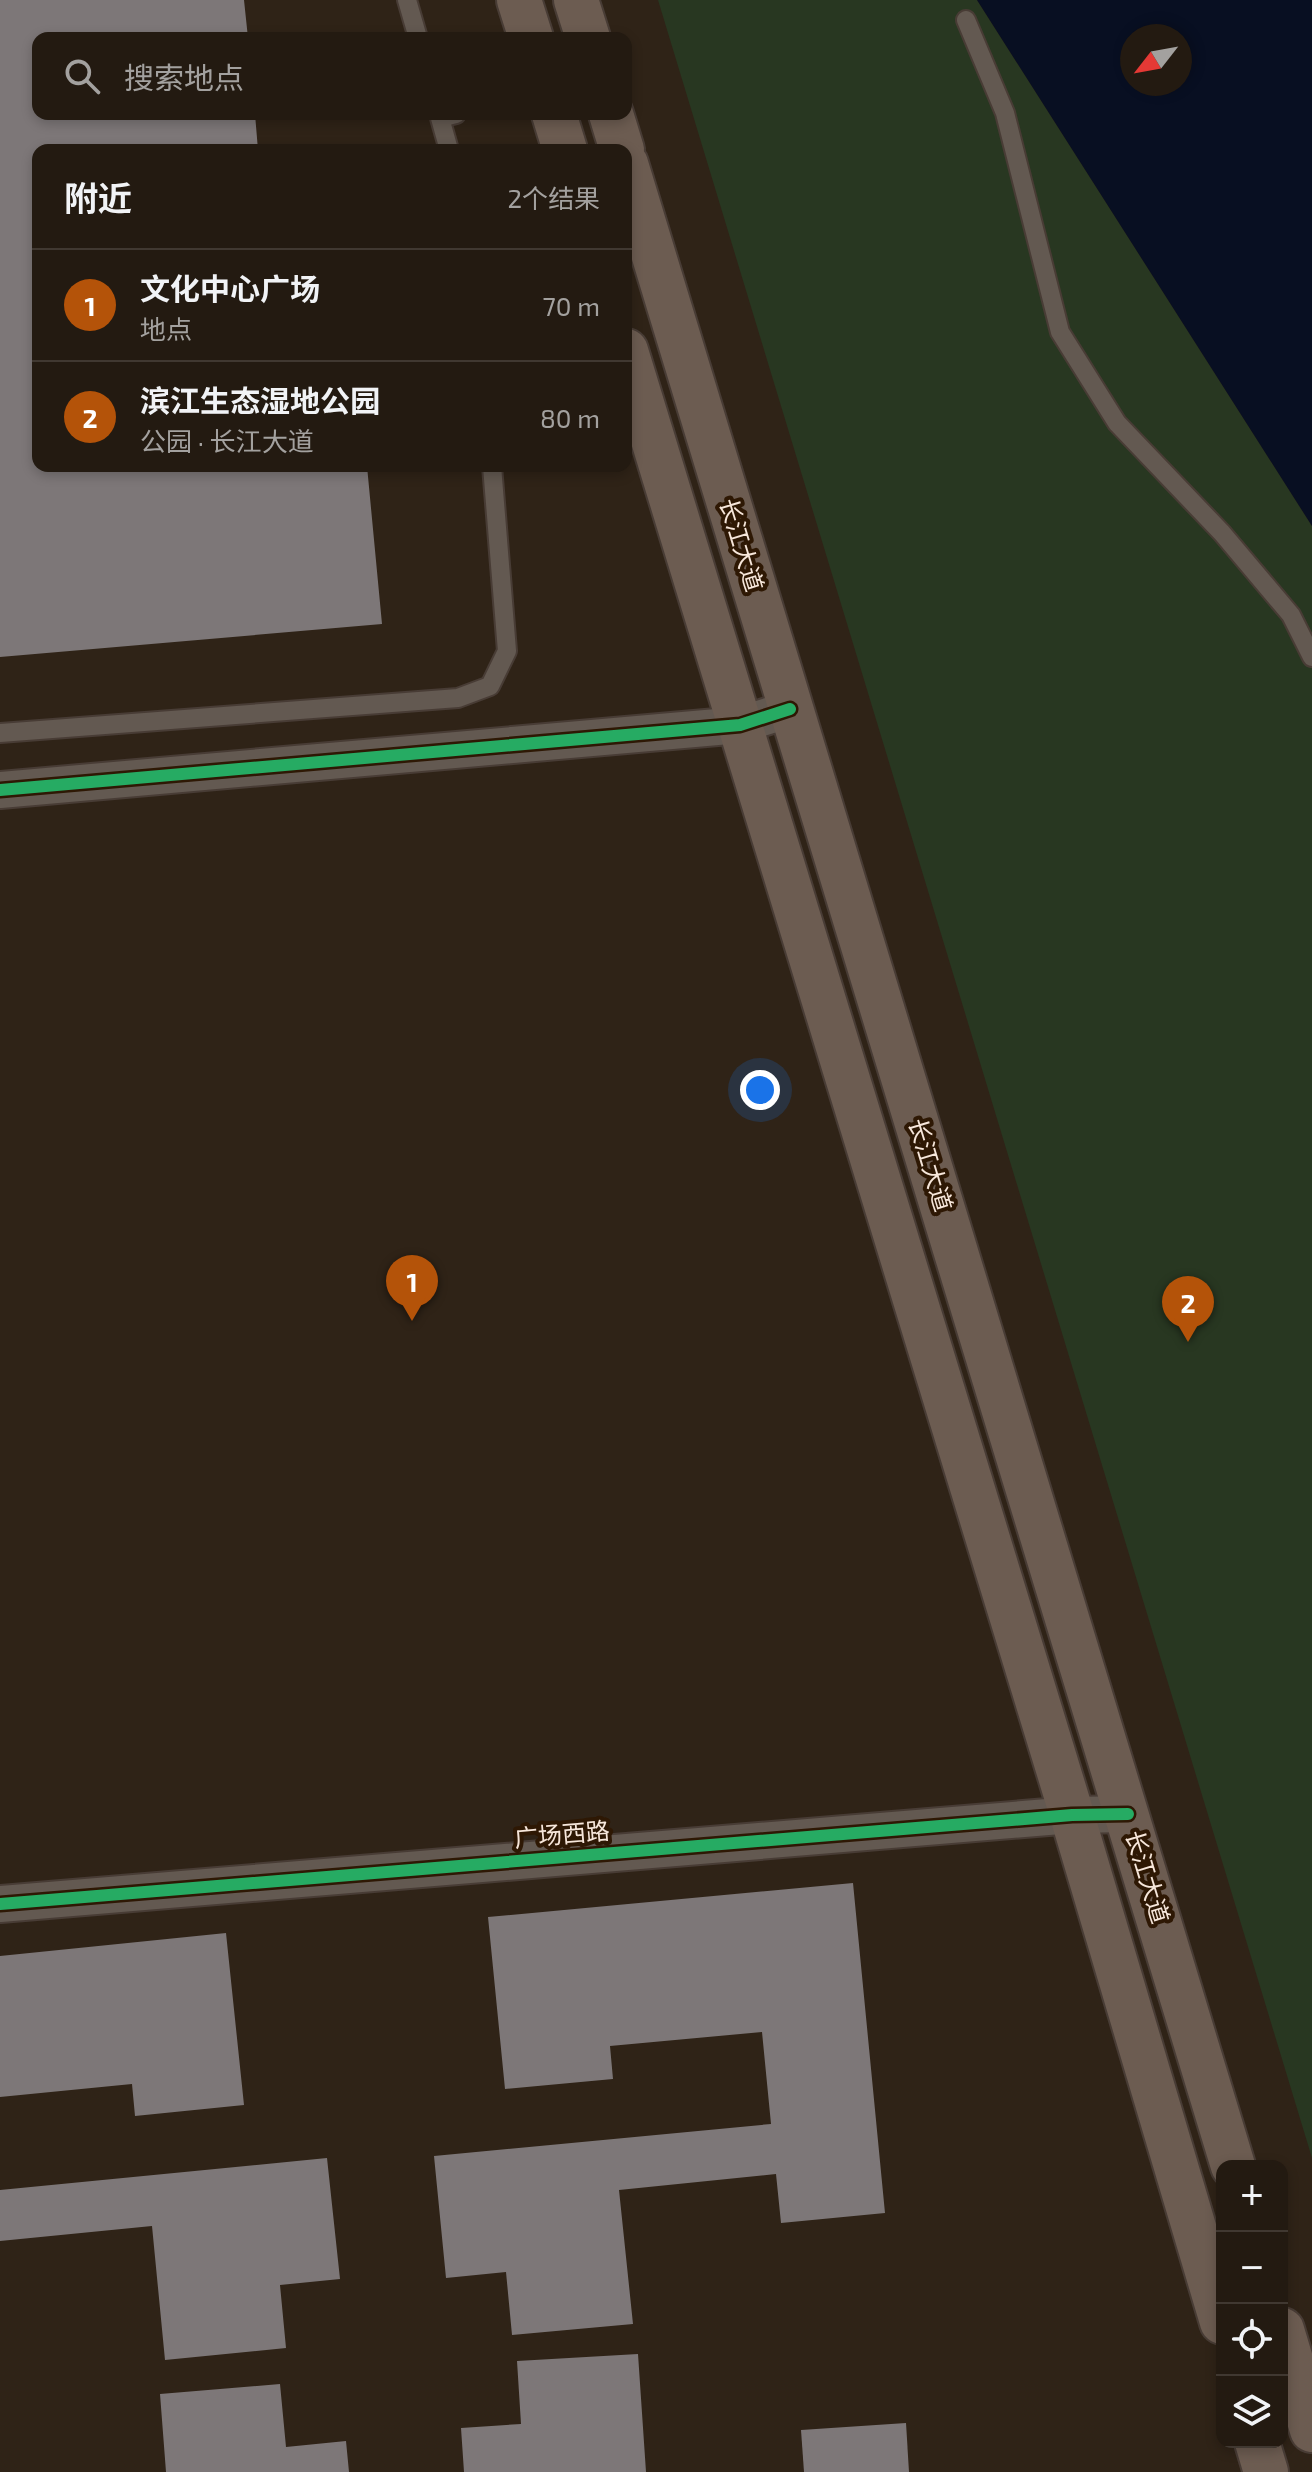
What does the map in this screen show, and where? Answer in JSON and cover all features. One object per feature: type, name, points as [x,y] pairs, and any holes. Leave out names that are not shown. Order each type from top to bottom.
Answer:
[{"type":"highway","points":[[519,0],[529,32]]},
{"type":"highway","points":[[576,0],[586,32]]},
{"type":"highway","points":[[556,120],[563,144]]},
{"type":"highway","points":[[613,120],[620,144]]},
{"type":"highway","name":"长江大道","points":[[632,184],[1231,2160]]},
{"type":"highway","points":[[632,371],[1072,1815],[1217,2304]]},
{"type":"highway","points":[[1288,2350],[1312,2430]]},
{"type":"highway","points":[[1259,2448],[1266,2472]]},
{"type":"street","points":[[0,790],[740,725],[790,709]]},
{"type":"street","name":"广场西路","points":[[0,1904],[1072,1815],[1128,1814]]},
{"type":"lane","points":[[407,0],[416,32]]},
{"type":"lane","points":[[966,20],[1005,113],[1060,332],[1117,423],[1222,533],[1291,615],[1312,657]]},
{"type":"lane","points":[[446,120],[448,144]]},
{"type":"lane","points":[[0,733],[458,698],[490,686],[507,651],[492,472]]},
{"type":"green space","points":[[658,0],[977,0],[1312,526],[1312,2158]]},
{"type":"water","points":[[977,0],[1312,0],[1312,526]]},
{"type":"building","points":[[0,0],[244,0],[247,32],[32,32],[32,120],[256,120],[258,144],[32,144],[32,472],[368,472],[382,624],[0,657]]},
{"type":"building","points":[[853,1883],[885,2213],[781,2223],[776,2174],[619,2190],[633,2324],[512,2335],[506,2272],[446,2278],[434,2156],[771,2124],[762,2032],[610,2046],[613,2079],[505,2089],[488,1917]]},
{"type":"building","points":[[226,1933],[244,2105],[135,2116],[132,2084],[0,2097],[0,1956]]},
{"type":"building","points":[[327,2158],[340,2279],[280,2285],[286,2348],[165,2360],[152,2226],[0,2241],[0,2190]]},
{"type":"building","points":[[638,2354],[646,2472],[464,2472],[461,2428],[521,2424],[517,2361]]},
{"type":"building","points":[[280,2384],[286,2447],[346,2441],[349,2472],[166,2472],[160,2394]]},
{"type":"building","points":[[906,2423],[909,2472],[804,2472],[801,2430]]},
{"type":"cycle path","points":[[0,790],[740,725],[790,709]]},
{"type":"cycle path","points":[[0,1904],[1072,1815],[1128,1814]]},
{"type":"place","name":"文化中心广场","points":[[412,1321]]},
{"type":"place","name":"滨江生态湿地公园","points":[[1188,1342]]}]
